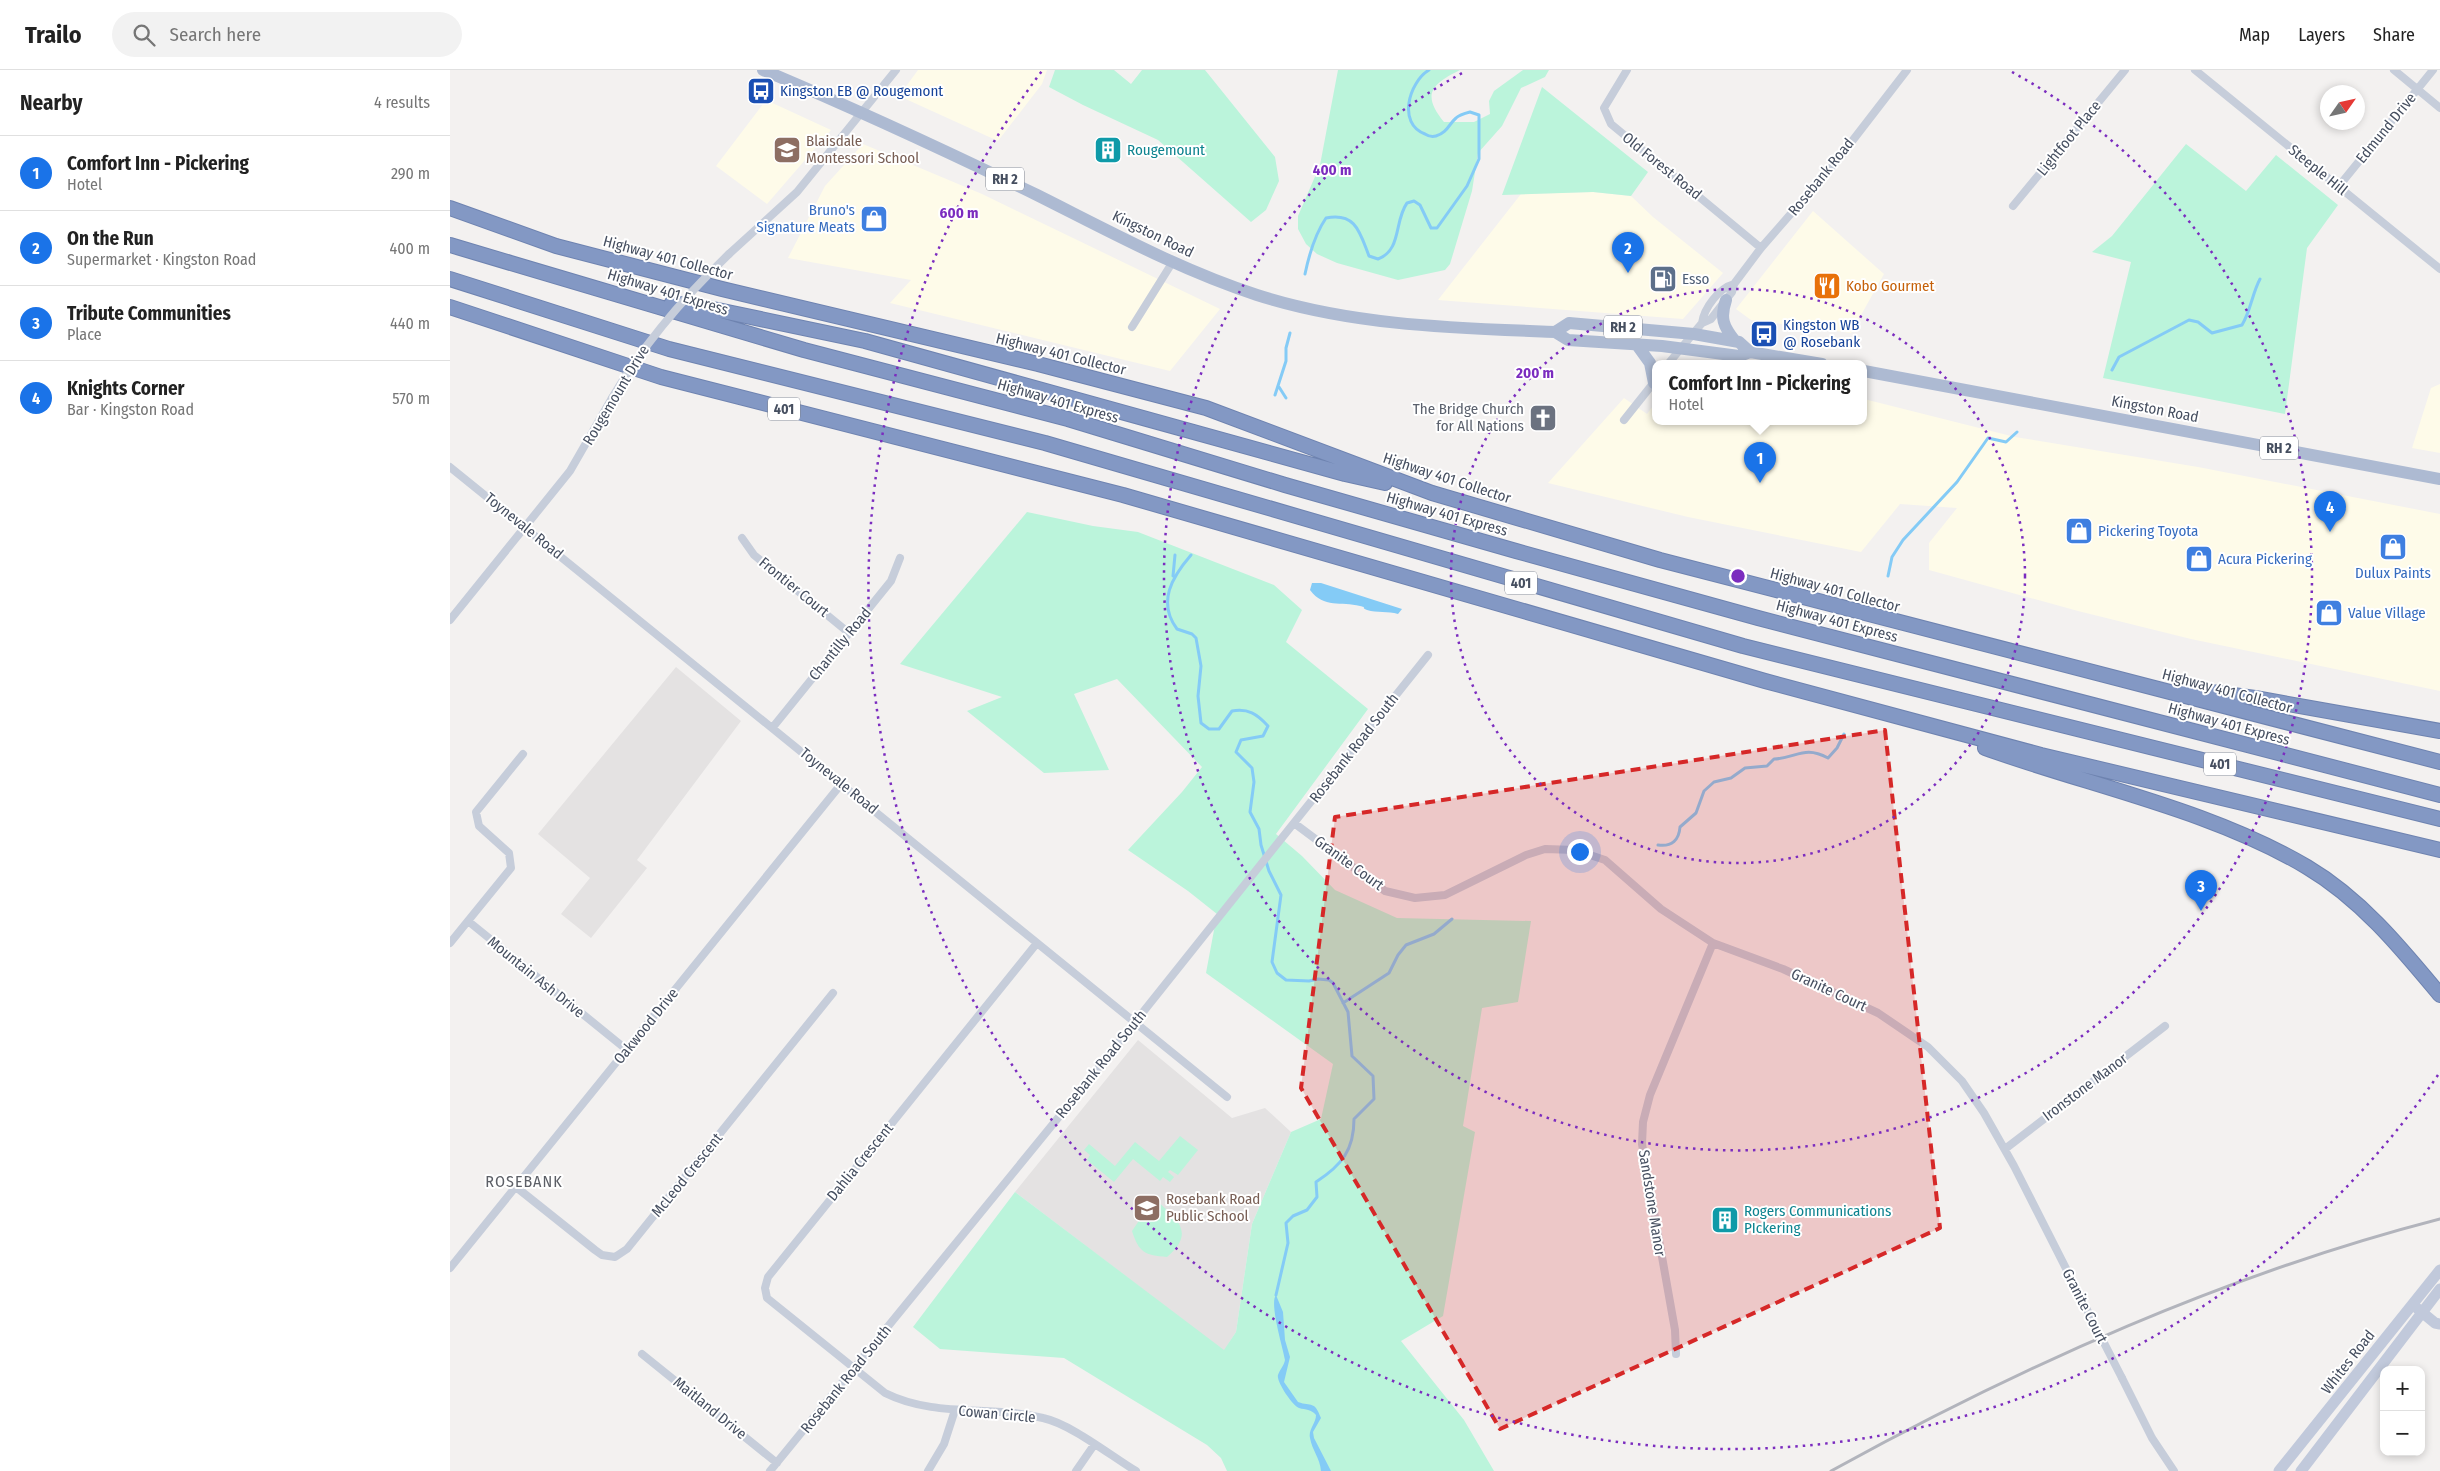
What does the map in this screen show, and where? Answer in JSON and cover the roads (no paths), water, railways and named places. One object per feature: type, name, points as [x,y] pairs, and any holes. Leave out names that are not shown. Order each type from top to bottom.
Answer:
[{"type":"highway","name":"Highway 401 Collector","points":[[450,208],[556,246],[722,289],[1038,364],[1206,408],[1432,493],[1660,560],[2440,762]]},
{"type":"highway","name":"Highway 401 Express","points":[[450,245],[635,298],[804,350],[1068,419],[1285,485],[1758,618],[2440,795]]},
{"type":"highway","name":"401","points":[[450,279],[669,349],[1045,443],[1496,576],[1743,646],[2440,819]]},
{"type":"highway","points":[[635,298],[713,309],[865,341],[1345,474],[1432,493]]},
{"type":"highway","name":"401","points":[[450,307],[661,377],[1123,495],[1585,630],[1890,715],[2041,755],[2440,850]]},
{"type":"highway","points":[[2120,680],[2255,698],[2440,731]]},
{"type":"highway","points":[[1890,715],[2037,767],[2206,820],[2269,847],[2308,868],[2349,897],[2390,936],[2440,995]]},
{"type":"main road","name":"Kingston Road","points":[[762,70],[862,112],[965,160],[1172,263],[1257,295],[1370,321],[1436,327],[1556,332],[1568,340],[1682,348],[1739,356],[1750,352],[1798,360]]},
{"type":"main road","points":[[1726,300],[1721,318],[1726,330],[1735,341]]},
{"type":"main road","name":"Kingston Road","points":[[1556,332],[1569,323],[1694,334],[1739,342],[1750,352]]},
{"type":"main road","points":[[1637,345],[1650,364],[1652,371]]},
{"type":"main road","name":"Kingston Road","points":[[1867,372],[2440,479]]},
{"type":"main road","name":"Whites Road","points":[[2280,1471],[2440,1270]]},
{"type":"main road","name":"Whites Road","points":[[2301,1471],[2440,1289]]},
{"type":"main road","points":[[2413,1304],[2435,1323],[2440,1324]]},
{"type":"street","name":"Rougemount Drive","points":[[450,620],[570,471],[634,360],[669,315],[729,254],[791,198],[896,70]]},
{"type":"street","name":"Old Forest Road","points":[[1627,70],[1604,108],[1611,124],[1762,248]]},
{"type":"street","name":"Rosebank Road","points":[[1702,323],[1711,319],[1732,292],[1734,284],[1762,248],[1836,162],[1907,70]]},
{"type":"street","name":"Lightfoot Place","points":[[2013,206],[2125,70]]},
{"type":"street","name":"Steeple Hill","points":[[2195,70],[2440,269]]},
{"type":"street","points":[[2394,70],[2440,108]]},
{"type":"street","name":"Edmund Drive","points":[[2339,186],[2433,70]]},
{"type":"street","points":[[1132,327],[1172,263]]},
{"type":"street","name":"Rosebank Road","points":[[1672,360],[1694,334],[1702,323],[1704,314],[1726,286],[1734,284]]},
{"type":"street","points":[[1624,420],[1652,385]]},
{"type":"street","name":"Toynevale Road","points":[[450,467],[1227,1097]]},
{"type":"street","name":"Frontier Court","points":[[742,538],[754,555],[849,633]]},
{"type":"street","name":"Chantilly Road","points":[[773,727],[890,581],[900,558]]},
{"type":"street","name":"Rosebank Road South","points":[[770,1471],[1134,1023],[1428,655]]},
{"type":"street","points":[[450,943],[511,868],[509,853],[479,826],[476,812],[523,754]]},
{"type":"street","name":"Oakwood Drive","points":[[450,1268],[842,784]]},
{"type":"street","name":"Granite Court","points":[[1294,824],[1385,891],[1415,898],[1445,895],[1526,855],[1544,849],[1575,850],[1605,860],[1661,908],[1713,943],[1784,969],[1878,1013],[1907,1031],[1928,1047],[1962,1081],[2005,1148],[2152,1438],[2174,1471]]},
{"type":"street","name":"Mountain Ash Drive","points":[[468,922],[627,1050]]},
{"type":"street","name":"Dahlia Crescent","points":[[855,1368],[767,1298],[765,1288],[768,1277],[1037,943]]},
{"type":"street","name":"Sandstone Manor","points":[[1676,1354],[1675,1330],[1643,1153],[1643,1122],[1650,1095],[1713,943]]},
{"type":"street","name":"McLeod Crescent","points":[[516,1187],[602,1255],[615,1257],[627,1249],[833,993]]},
{"type":"street","name":"Ironstone Manor","points":[[2005,1148],[2165,1026]]},
{"type":"street","name":"Maitland Drive","points":[[642,1354],[777,1463]]},
{"type":"street","name":"Cowan Circle","points":[[855,1368],[885,1393],[900,1400],[934,1408],[1022,1414],[1046,1418],[1136,1471]]},
{"type":"street","points":[[928,1471],[944,1444],[955,1410]]},
{"type":"street","points":[[1076,1471],[1094,1445]]},
{"type":"water","points":[[1312,583],[1321,583],[1402,609],[1398,614],[1371,611],[1364,607],[1327,602],[1315,596],[1310,590]]},
{"type":"water","points":[[1276,1295],[1283,1312],[1285,1340],[1290,1357],[1284,1382],[1298,1402],[1312,1405],[1319,1412],[1321,1418],[1313,1432],[1314,1438],[1331,1471],[1321,1471],[1311,1442],[1310,1432],[1316,1415],[1296,1406],[1279,1382],[1278,1375],[1285,1360],[1275,1316],[1274,1300]]},
{"type":"waterway","points":[[1305,274],[1313,245],[1326,218],[1336,217],[1350,221],[1359,232],[1369,256],[1378,259],[1386,255],[1391,249],[1400,218],[1407,203],[1414,201],[1420,205],[1431,228],[1437,228],[1467,186],[1479,159],[1479,115],[1470,112],[1461,115],[1443,133],[1436,136],[1427,135],[1416,129],[1411,121],[1409,103],[1416,84],[1429,70]]},
{"type":"waterway","points":[[2112,370],[2119,357],[2189,320],[2198,322],[2212,333],[2242,325],[2260,279]]},
{"type":"waterway","points":[[1275,395],[1286,361],[1286,348],[1290,333]]},
{"type":"waterway","points":[[1279,387],[1286,398]]},
{"type":"waterway","points":[[1888,576],[1892,557],[1903,540],[1957,482],[1988,438],[2006,442],[2017,432]]},
{"type":"waterway","points":[[1173,576],[1175,555]]},
{"type":"waterway","points":[[1191,555],[1178,572],[1169,590],[1168,609],[1177,629],[1192,634],[1196,638],[1201,666],[1198,696],[1201,723],[1209,729],[1219,729],[1232,711],[1243,710],[1256,715],[1268,726],[1263,736],[1241,740],[1236,752],[1252,768],[1254,782],[1250,812],[1259,829],[1261,845],[1269,871],[1281,895],[1272,962],[1277,973],[1286,980],[1309,981],[1318,979],[1329,980],[1333,983],[1348,1012],[1352,1056],[1373,1076],[1374,1099],[1354,1119],[1352,1140],[1345,1156],[1333,1169],[1316,1182],[1317,1197],[1307,1210],[1293,1216],[1286,1223],[1288,1243],[1276,1295]]},
{"type":"waterway","points":[[1658,845],[1667,845],[1674,842],[1680,827],[1696,813],[1704,791],[1714,782],[1731,778],[1745,768],[1767,766],[1774,759],[1801,753],[1820,754],[1828,758],[1837,748],[1844,734]]},
{"type":"waterway","points":[[1343,1003],[1389,973],[1398,955],[1406,945],[1434,934],[1452,919]]},
{"type":"railway","points":[[1831,1471],[1978,1395],[2052,1359],[2128,1326],[2282,1267],[2361,1241],[2440,1219]]},
{"type":"place","name":"Kingston EB @ Rougemont","points":[[761,91]]},
{"type":"place","name":"Blaisdale Montessori School","points":[[787,150]]},
{"type":"place","name":"Rougemount","points":[[1108,150]]},
{"type":"place","name":"Bruno's Signature Meats","points":[[874,219]]},
{"type":"place","name":"On the Run","points":[[1628,273]]},
{"type":"place","name":"Esso","points":[[1663,279]]},
{"type":"place","name":"Kobo Gourmet","points":[[1827,286]]},
{"type":"place","name":"Kingston WB @ Rosebank","points":[[1764,334]]},
{"type":"place","name":"The Bridge Church for All Nations","points":[[1543,418]]},
{"type":"place","name":"Comfort Inn - Pickering","points":[[1760,483]]},
{"type":"place","name":"Pickering Toyota","points":[[2079,531]]},
{"type":"place","name":"Knights Corner","points":[[2330,532]]},
{"type":"place","name":"Dulux Paints","points":[[2393,547]]},
{"type":"place","name":"Acura Pickering","points":[[2199,559]]},
{"type":"place","name":"Value Village","points":[[2329,613]]},
{"type":"place","name":"Tribute Communities","points":[[2201,911]]},
{"type":"place","name":"Rosebank Road Public School","points":[[1147,1208]]},
{"type":"place","name":"Rogers Communications PIckering","points":[[1725,1220]]},
{"type":"district","name":"ROSEBANK","points":[[524,1181]]}]
